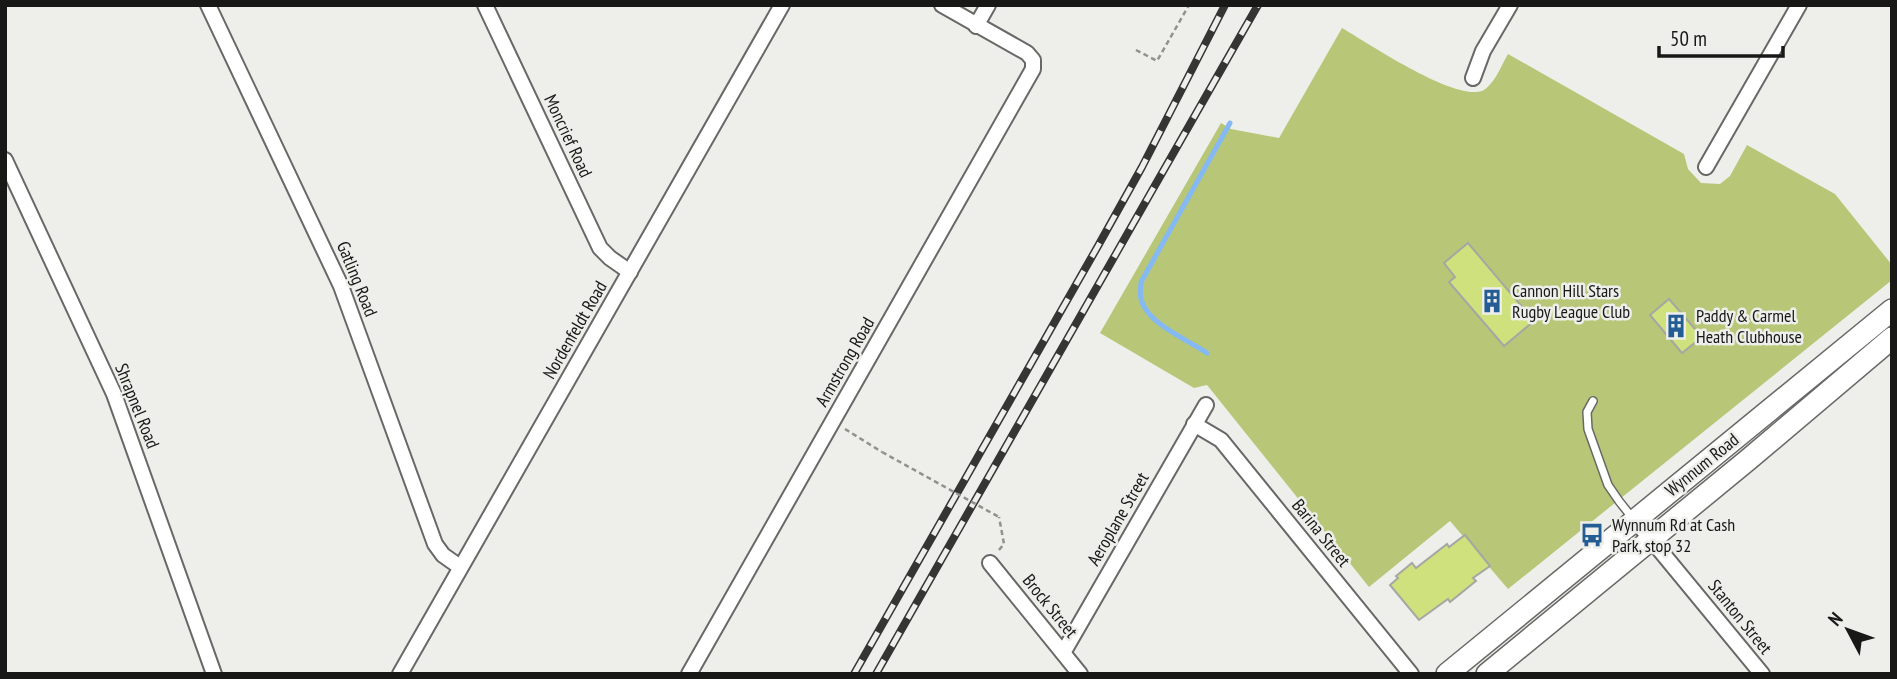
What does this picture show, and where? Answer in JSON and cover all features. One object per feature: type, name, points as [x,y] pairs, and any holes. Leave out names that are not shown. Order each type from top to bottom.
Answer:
[{"type":"main road","name":"Wynnum Road","points":[[1447,674],[1892,310]]},
{"type":"main road","name":"Wynnum Road","points":[[1488,674],[1892,338]]},
{"type":"street","name":"Gatling Road","points":[[208,5],[341,286],[435,544],[443,555],[460,567]]},
{"type":"street","name":"Moncrief Road","points":[[485,5],[600,248],[631,272]]},
{"type":"street","name":"Nordenfeldt Road","points":[[400,674],[782,5]]},
{"type":"street","points":[[942,5],[976,26],[988,5]]},
{"type":"street","points":[[1473,78],[1483,51],[1510,5]]},
{"type":"street","points":[[1706,167],[1799,5]]},
{"type":"street","name":"Armstrong Road","points":[[689,674],[1033,69],[1033,60],[1027,53],[976,26]]},
{"type":"street","name":"Shrapnel Road","points":[[5,160],[114,394],[214,674]]},
{"type":"street","name":"Aeroplane Street","points":[[1063,653],[1206,405]]},
{"type":"street","name":"Barina Street","points":[[1195,424],[1221,440],[1411,674]]},
{"type":"street","name":"Stanton Street","points":[[1635,520],[1762,674]]},
{"type":"street","name":"Brock Street","points":[[990,563],[1063,653],[1073,671]]},
{"type":"lane","points":[[1593,401],[1587,412],[1588,429],[1608,485],[1635,520]]},
{"type":"path","points":[[1136,50],[1157,61],[1189,5]]},
{"type":"path","points":[[833,422],[999,517],[1004,544],[990,563]]},
{"type":"green space","points":[[1342,28],[1413,70],[1454,88],[1472,92],[1488,87],[1508,54],[1684,154],[1688,169],[1701,183],[1720,184],[1730,176],[1747,145],[1835,194],[1892,265],[1892,280],[1508,589],[1450,521],[1369,587],[1207,385],[1194,388],[1100,333],[1221,123],[1231,129],[1279,138]]},
{"type":"building","name":"Cannon Hill Stars Rugby League Club","points":[[1468,243],[1534,321],[1504,346],[1449,282],[1455,277],[1444,263]]},
{"type":"building","name":"Paddy & Carmel Heath Clubhouse","points":[[1669,299],[1702,337],[1682,353],[1650,315]]},
{"type":"building","points":[[1465,535],[1490,566],[1473,578],[1476,581],[1450,602],[1448,599],[1419,620],[1390,585],[1398,578],[1396,576],[1412,563],[1416,568],[1447,544],[1449,547]]},
{"type":"waterway","points":[[1207,353],[1164,327],[1150,315],[1140,295],[1141,282],[1230,123]]},
{"type":"railway","points":[[854,674],[1142,167],[1225,5]]},
{"type":"railway","points":[[876,674],[1258,5]]},
{"type":"place","name":"Cannon Hill Stars Rugby League Club","points":[[1492,301]]},
{"type":"place","name":"Paddy & Carmel Heath Clubhouse","points":[[1676,326]]},
{"type":"place","name":"Wynnum Rd at Cash Park, stop 32","points":[[1592,535]]}]
